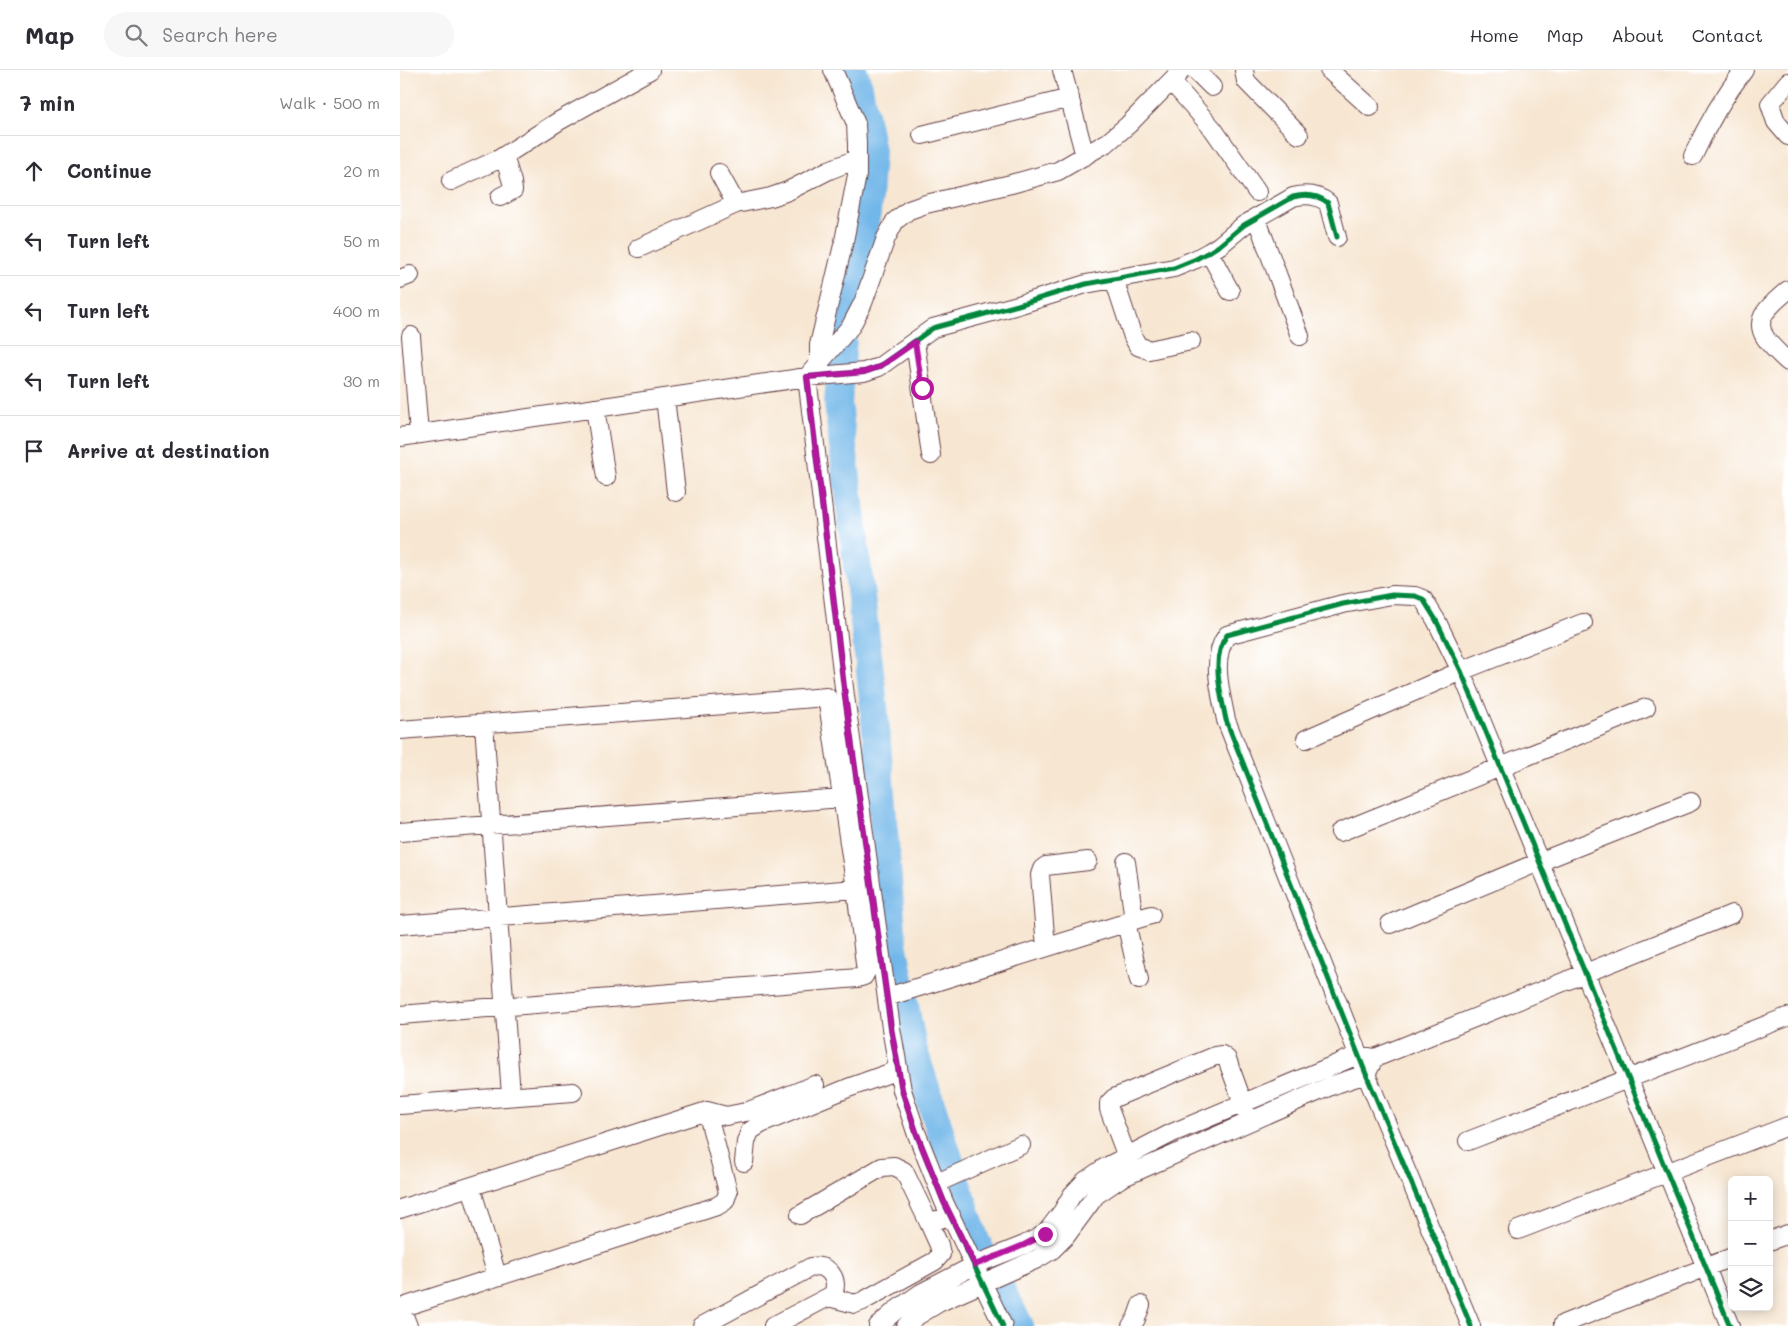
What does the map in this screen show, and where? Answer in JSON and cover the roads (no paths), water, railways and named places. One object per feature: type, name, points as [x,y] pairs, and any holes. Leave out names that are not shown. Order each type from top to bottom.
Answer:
[{"type":"street","points":[[450,181],[504,156],[560,121],[650,70]]},
{"type":"street","points":[[833,70],[856,124],[857,159],[857,175],[844,241],[819,345],[844,686],[902,1090],[916,1132],[950,1177],[950,1215],[977,1264],[1004,1326]]},
{"type":"street","points":[[1062,70],[1085,156]]},
{"type":"street","points":[[1195,70],[1212,86]]},
{"type":"street","points":[[1244,70],[1246,81],[1299,136]]},
{"type":"street","points":[[1329,70],[1370,107]]},
{"type":"street","points":[[1693,156],[1709,122],[1728,90],[1744,70]]},
{"type":"street","points":[[820,368],[850,326],[863,303],[886,238],[895,221],[909,210],[926,204],[1058,171],[1108,142],[1177,76],[1256,192]]},
{"type":"street","points":[[1788,82],[1770,104],[1772,116],[1788,136]]},
{"type":"street","points":[[922,135],[1070,98]]},
{"type":"street","points":[[500,197],[513,190],[504,156]]},
{"type":"street","points":[[639,248],[736,204],[771,197],[788,191],[828,170],[857,159]]},
{"type":"street","points":[[718,173],[736,204]]},
{"type":"street","points":[[400,437],[665,398],[820,368],[849,374],[864,372],[879,367],[934,328],[1086,284],[1174,268],[1209,252],[1256,217],[1293,197],[1308,196],[1325,200],[1330,206],[1337,237]]},
{"type":"street","points":[[1256,217],[1300,336]]},
{"type":"street","points":[[1209,252],[1230,291]]},
{"type":"street","points":[[1114,279],[1133,337],[1138,346],[1149,350],[1191,341]]},
{"type":"street","points":[[1788,290],[1763,316],[1761,326],[1765,338],[1788,362]]},
{"type":"street","points":[[412,336],[418,434]]},
{"type":"street","points":[[915,342],[931,455]]},
{"type":"street","points":[[665,398],[676,492]]},
{"type":"street","points":[[595,408],[606,477]]},
{"type":"street","points":[[1472,1326],[1366,1074],[1367,1056],[1226,720],[1218,669],[1219,651],[1227,635],[1343,604],[1392,595],[1416,596],[1423,599],[1436,620],[1461,671],[1730,1326]]},
{"type":"street","points":[[1306,739],[1461,671],[1583,624]]},
{"type":"street","points":[[400,730],[827,697],[856,889],[866,972],[864,976],[858,978],[400,1015]]},
{"type":"street","points":[[1340,832],[1646,708]]},
{"type":"street","points":[[484,724],[511,1096]]},
{"type":"street","points":[[400,832],[842,798]]},
{"type":"street","points":[[1390,924],[1539,862],[1692,802]]},
{"type":"street","points":[[1046,947],[1040,875],[1042,869],[1046,866],[1088,860]]},
{"type":"street","points":[[1126,862],[1137,919],[1140,980]]},
{"type":"street","points":[[400,925],[856,889]]},
{"type":"street","points":[[878,1326],[895,1311],[921,1294],[977,1264],[1024,1245],[1045,1234],[1084,1181],[1126,1156],[1172,1133],[1732,914]]},
{"type":"street","points":[[890,996],[1137,919]]},
{"type":"street","points":[[1468,1141],[1787,1017]]},
{"type":"street","points":[[1134,1172],[1126,1156],[1109,1109],[1108,1103],[1114,1098],[1215,1056],[1222,1056],[1227,1058],[1249,1121]]},
{"type":"street","points":[[744,1162],[746,1142],[750,1131],[761,1124],[848,1088],[898,1070]]},
{"type":"street","points":[[906,1326],[917,1316],[940,1302],[1037,1259],[1052,1250],[1066,1236],[1096,1195],[1106,1187],[1134,1172],[1249,1121],[1333,1085],[1366,1074]]},
{"type":"street","points":[[400,1209],[707,1110],[726,1116],[746,1112],[815,1085]]},
{"type":"street","points":[[400,1105],[573,1092]]},
{"type":"street","points":[[408,1326],[401,1308],[718,1206],[725,1201],[728,1192],[707,1110]]},
{"type":"street","points":[[1518,1230],[1788,1126]]},
{"type":"street","points":[[950,1177],[1021,1145]]},
{"type":"street","points":[[800,1215],[882,1167],[894,1166],[904,1171],[940,1245],[941,1254],[935,1261],[863,1302],[855,1304],[830,1297]]},
{"type":"street","points":[[471,1187],[497,1276]]},
{"type":"street","points":[[930,1223],[950,1215]]},
{"type":"street","points":[[1773,1240],[1788,1234]]},
{"type":"street","points":[[1563,1324],[1728,1259]]},
{"type":"street","points":[[702,1326],[811,1267],[824,1267],[830,1272],[835,1280],[835,1290],[830,1297],[774,1326]]},
{"type":"street","points":[[1131,1326],[1136,1319],[1141,1305]]},
{"type":"waterway","points":[[853,70],[859,87],[871,151],[867,213],[845,311],[838,404],[874,706],[893,943],[913,1048],[976,1241],[1020,1326]]}]
